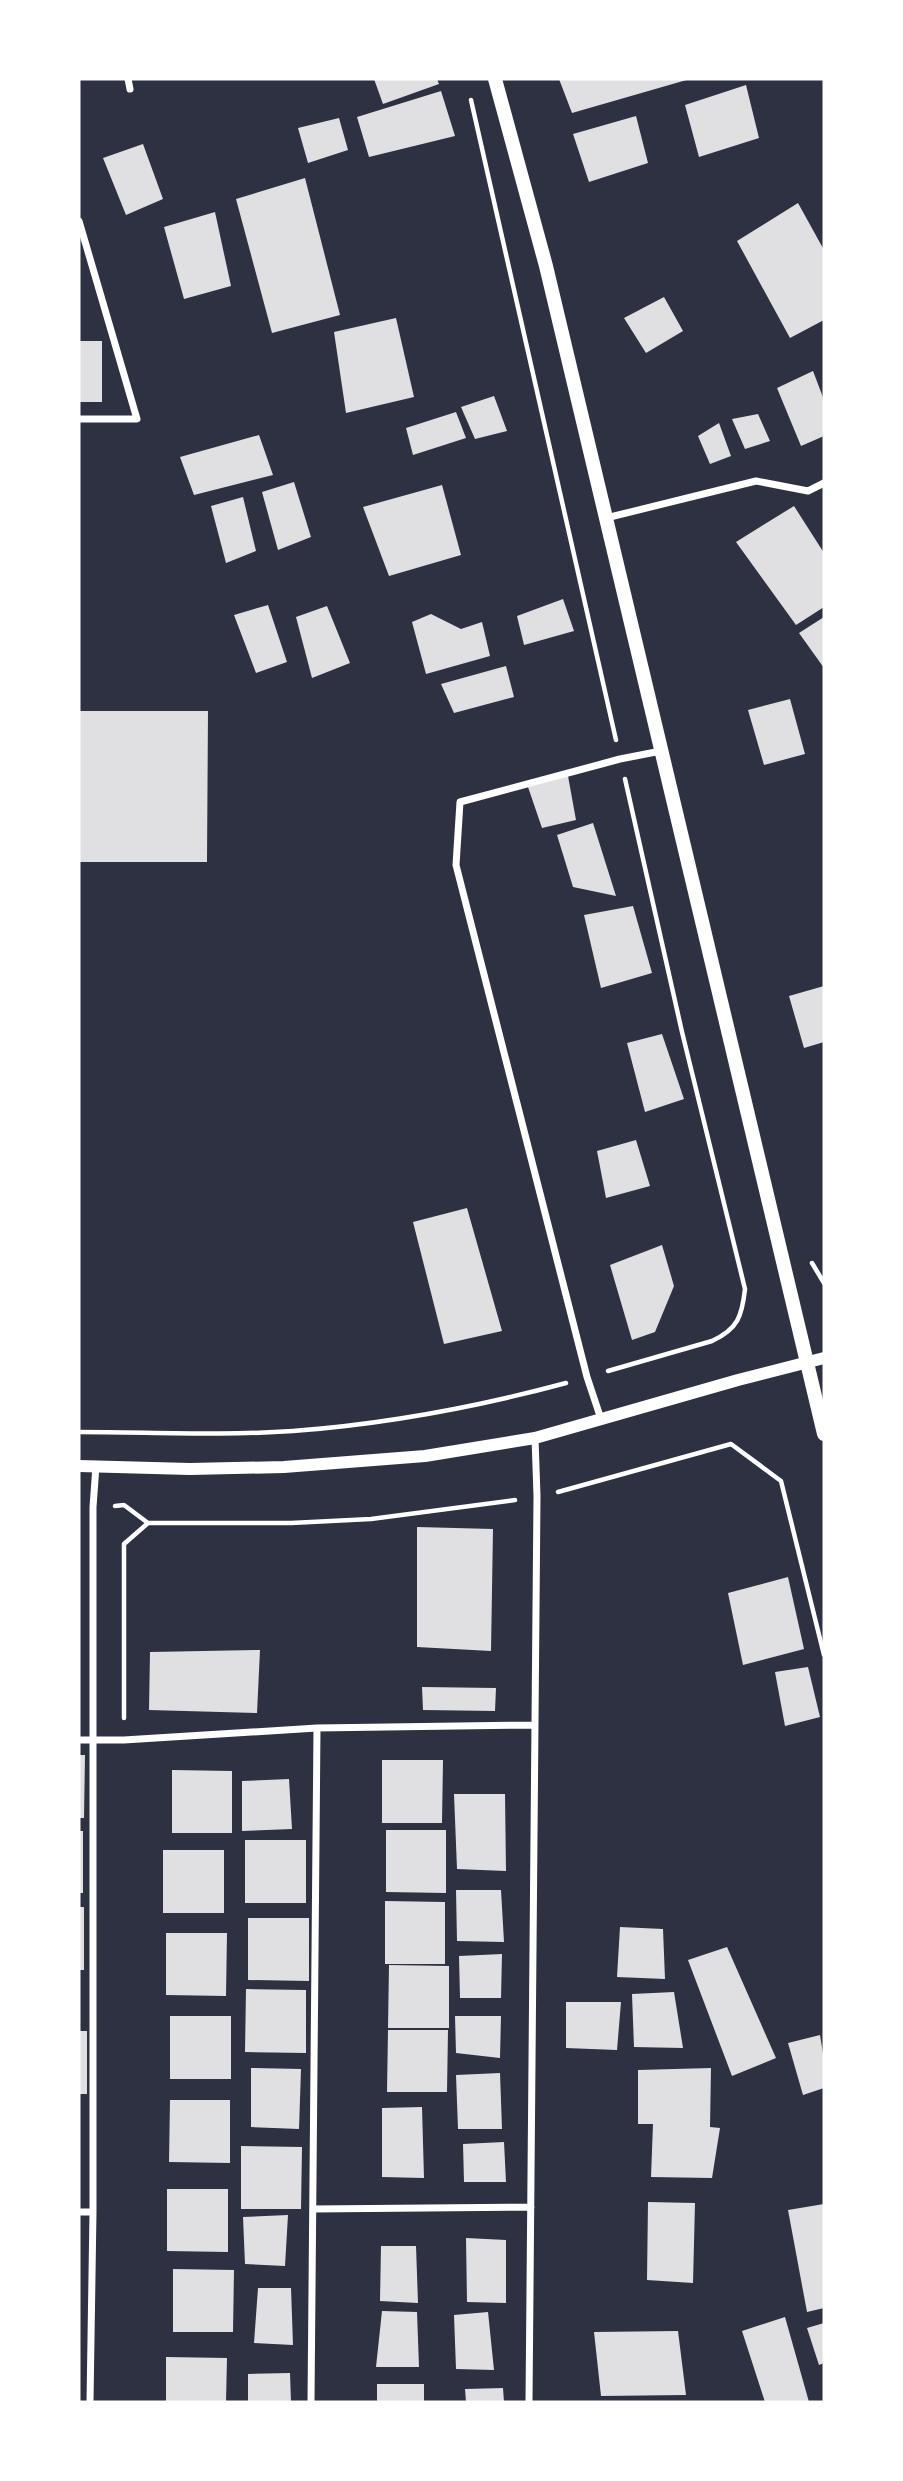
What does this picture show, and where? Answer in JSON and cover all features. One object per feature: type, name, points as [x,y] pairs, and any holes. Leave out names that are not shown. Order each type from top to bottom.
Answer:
[{"type":"main road","points":[[495,79],[546,266],[824,1434]]},
{"type":"street","points":[[128,79],[130,89]]},
{"type":"street","points":[[79,221],[137,419],[79,419]]},
{"type":"street","points":[[606,518],[756,481],[808,491],[824,483]]},
{"type":"street","points":[[601,1419],[587,1377],[456,865],[460,802],[620,759],[661,751]]},
{"type":"street","points":[[79,1466],[190,1469],[284,1467],[425,1456],[535,1438],[824,1358]]},
{"type":"street","points":[[529,2402],[535,1438]]},
{"type":"street","points":[[90,2402],[93,2212],[93,1507],[96,1466]]},
{"type":"street","points":[[79,1740],[317,1728],[535,1725]]},
{"type":"street","points":[[311,2402],[317,1728]]},
{"type":"street","points":[[313,2209],[531,2207]]},
{"type":"street","points":[[79,2212],[93,2212]]},
{"type":"path","points":[[79,1432],[289,1431],[355,1426],[523,1394],[587,1377],[712,1341],[727,1334],[738,1320],[746,1289],[685,1045],[469,90]]},
{"type":"path","points":[[576,1488],[731,1444],[781,1481],[824,1654]]},
{"type":"path","points":[[93,1507],[124,1505],[148,1523],[291,1523],[370,1519],[516,1500]]},
{"type":"path","points":[[124,1717],[124,1544],[148,1523]]},
{"type":"building","points":[[374,79],[437,79],[439,84],[383,104]]},
{"type":"building","points":[[559,79],[690,79],[572,113]]},
{"type":"building","points":[[746,85],[759,138],[699,157],[685,105]]},
{"type":"building","points":[[441,91],[455,136],[369,157],[357,117]]},
{"type":"building","points":[[636,116],[648,163],[589,182],[573,134]]},
{"type":"building","points":[[339,118],[348,150],[308,163],[298,128]]},
{"type":"building","points":[[143,144],[163,199],[126,215],[103,158]]},
{"type":"building","points":[[305,178],[340,315],[272,333],[236,199]]},
{"type":"building","points":[[798,203],[824,250],[824,320],[790,338],[737,241]]},
{"type":"building","points":[[215,212],[231,286],[184,299],[164,227]]},
{"type":"building","points":[[664,297],[683,331],[646,353],[624,318]]},
{"type":"building","points":[[396,318],[414,397],[346,413],[334,332]]},
{"type":"building","points":[[79,341],[102,341],[102,402],[79,402]]},
{"type":"building","points":[[813,371],[824,400],[824,436],[801,446],[777,388]]},
{"type":"building","points":[[494,396],[507,431],[475,439],[461,407]]},
{"type":"building","points":[[456,412],[466,438],[413,455],[406,428]]},
{"type":"building","points":[[758,414],[770,441],[745,449],[732,419]]},
{"type":"building","points":[[719,423],[731,456],[710,464],[698,436]]},
{"type":"building","points":[[259,435],[273,475],[194,495],[180,457]]},
{"type":"building","points":[[294,482],[311,537],[278,550],[262,492]]},
{"type":"building","points":[[442,485],[461,555],[389,576],[363,507]]},
{"type":"building","points":[[243,497],[256,551],[226,563],[211,506]]},
{"type":"building","points":[[794,506],[824,553],[824,607],[796,625],[736,542]]},
{"type":"building","points":[[563,599],[574,631],[524,645],[517,616]]},
{"type":"building","points":[[268,605],[287,662],[256,673],[234,615]]},
{"type":"building","points":[[327,606],[350,663],[312,678],[296,617]]},
{"type":"building","points":[[431,614],[461,629],[482,622],[490,656],[426,674],[412,622]]},
{"type":"building","points":[[824,617],[824,668],[799,633]]},
{"type":"building","points":[[506,666],[514,697],[454,713],[441,684]]},
{"type":"building","points":[[790,699],[805,754],[764,765],[748,710]]},
{"type":"building","points":[[79,711],[208,711],[207,862],[79,862]]},
{"type":"building","points":[[568,776],[576,820],[542,828],[528,787]]},
{"type":"building","points":[[593,823],[616,896],[573,887],[557,835]]},
{"type":"building","points":[[633,906],[652,973],[601,988],[584,915]]},
{"type":"building","points":[[824,986],[824,1042],[804,1048],[789,996]]},
{"type":"building","points":[[662,1034],[684,1099],[645,1112],[627,1043]]},
{"type":"building","points":[[636,1140],[650,1186],[606,1198],[597,1151]]},
{"type":"building","points":[[467,1208],[502,1331],[444,1344],[413,1222]]},
{"type":"building","points":[[662,1245],[674,1286],[655,1332],[632,1340],[610,1265]]},
{"type":"building","points":[[417,1527],[493,1529],[491,1651],[417,1647]]},
{"type":"building","points":[[788,1577],[804,1649],[743,1665],[728,1593]]},
{"type":"building","points":[[260,1650],[257,1713],[149,1710],[150,1652]]},
{"type":"building","points":[[808,1667],[820,1717],[785,1726],[775,1672]]},
{"type":"building","points":[[422,1687],[496,1688],[495,1711],[423,1710]]},
{"type":"building","points":[[79,1755],[85,1755],[84,1818],[79,1818]]},
{"type":"building","points":[[382,1760],[443,1760],[442,1823],[382,1823]]},
{"type":"building","points":[[172,1770],[232,1771],[232,1833],[172,1833]]},
{"type":"building","points":[[289,1779],[292,1829],[242,1831],[242,1781]]},
{"type":"building","points":[[454,1794],[505,1794],[506,1871],[457,1869]]},
{"type":"building","points":[[386,1830],[446,1830],[446,1893],[386,1892]]},
{"type":"building","points":[[79,1831],[83,1831],[83,1893],[79,1893]]},
{"type":"building","points":[[245,1840],[306,1840],[306,1903],[245,1903]]},
{"type":"building","points":[[163,1850],[224,1850],[224,1913],[163,1913]]},
{"type":"building","points":[[456,1890],[501,1890],[504,1942],[457,1941]]},
{"type":"building","points":[[385,1901],[445,1902],[445,1964],[385,1964]]},
{"type":"building","points":[[79,1907],[84,1907],[84,1970],[79,1970]]},
{"type":"building","points":[[248,1918],[309,1918],[309,1981],[248,1980]]},
{"type":"building","points":[[620,1927],[663,1929],[665,1979],[617,1977]]},
{"type":"building","points":[[166,1933],[227,1933],[226,1996],[166,1995]]},
{"type":"building","points":[[727,1947],[776,2058],[732,2076],[688,1960]]},
{"type":"building","points":[[502,1954],[501,1998],[460,1998],[459,1956]]},
{"type":"building","points":[[389,1965],[449,1966],[449,2028],[388,2028]]},
{"type":"building","points":[[246,1989],[306,1990],[306,2053],[245,2052]]},
{"type":"building","points":[[674,1992],[683,2048],[634,2047],[632,1994]]},
{"type":"building","points":[[566,2002],[621,2002],[617,2050],[566,2048]]},
{"type":"building","points":[[170,2016],[231,2016],[231,2079],[170,2079]]},
{"type":"building","points":[[455,2016],[501,2016],[500,2058],[456,2053]]},
{"type":"building","points":[[388,2030],[448,2030],[447,2092],[387,2092]]},
{"type":"building","points":[[79,2031],[87,2031],[87,2094],[79,2094]]},
{"type":"building","points":[[820,2035],[824,2060],[824,2088],[803,2095],[788,2043]]},
{"type":"building","points":[[251,2068],[301,2069],[299,2129],[251,2127]]},
{"type":"building","points":[[711,2068],[710,2127],[720,2128],[712,2178],[651,2177],[653,2124],[638,2124],[638,2070]]},
{"type":"building","points":[[500,2073],[502,2129],[458,2129],[456,2075]]},
{"type":"building","points":[[170,2100],[230,2100],[230,2163],[169,2162]]},
{"type":"building","points":[[422,2107],[424,2178],[382,2177],[382,2108]]},
{"type":"building","points":[[504,2142],[506,2182],[464,2182],[463,2144]]},
{"type":"building","points":[[241,2146],[302,2147],[301,2209],[241,2209]]},
{"type":"building","points":[[167,2189],[228,2189],[228,2252],[167,2251]]},
{"type":"building","points":[[648,2202],[695,2203],[693,2283],[647,2280]]},
{"type":"building","points":[[824,2204],[824,2308],[807,2312],[788,2210]]},
{"type":"building","points":[[288,2215],[285,2266],[245,2264],[243,2217]]},
{"type":"building","points":[[466,2238],[506,2240],[506,2303],[467,2302]]},
{"type":"building","points":[[381,2246],[416,2246],[418,2303],[380,2301]]},
{"type":"building","points":[[173,2269],[234,2270],[233,2332],[173,2332]]},
{"type":"building","points":[[258,2288],[291,2288],[293,2345],[254,2343]]},
{"type":"building","points":[[382,2311],[417,2312],[419,2367],[376,2367]]},
{"type":"building","points":[[488,2312],[494,2370],[456,2369],[454,2315]]},
{"type":"building","points":[[785,2317],[809,2402],[765,2402],[742,2331]]},
{"type":"building","points":[[824,2323],[824,2363],[819,2365],[807,2328]]},
{"type":"building","points":[[678,2331],[686,2395],[601,2396],[594,2332]]},
{"type":"building","points":[[166,2357],[227,2358],[226,2402],[166,2402]]},
{"type":"building","points":[[290,2373],[291,2402],[248,2402],[248,2374]]},
{"type":"building","points":[[377,2384],[424,2384],[424,2402],[377,2402]]},
{"type":"building","points":[[503,2388],[504,2402],[466,2402],[465,2389]]}]
